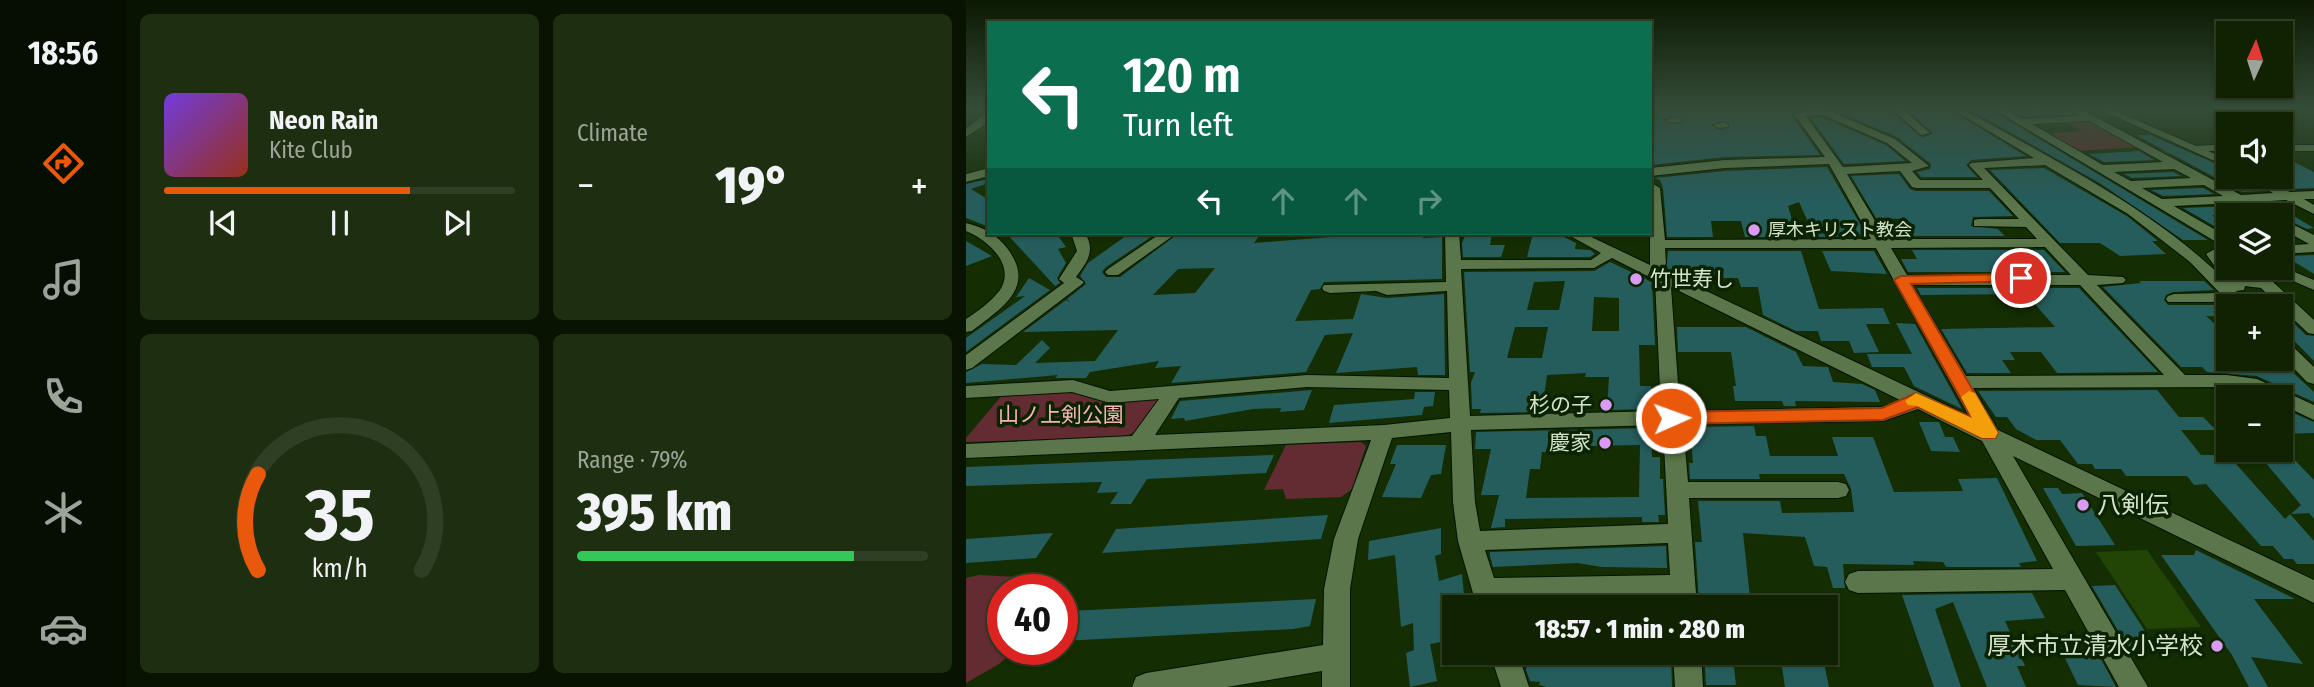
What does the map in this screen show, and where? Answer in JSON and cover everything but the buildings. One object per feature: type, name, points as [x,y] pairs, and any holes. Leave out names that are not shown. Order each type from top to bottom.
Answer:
[{"type":"street","points":[[1819,141],[1837,166],[2134,687]]},
{"type":"street","points":[[1652,171],[1684,162],[1904,168],[1923,166],[1891,141]]},
{"type":"street","points":[[2014,141],[2133,211],[2235,294],[2266,284],[2277,294]]},
{"type":"street","points":[[2052,141],[2216,236]]},
{"type":"street","points":[[2134,141],[2247,203]]},
{"type":"street","points":[[2178,141],[2216,159]]},
{"type":"street","points":[[2193,148],[2216,147]]},
{"type":"street","points":[[2293,148],[2314,148]]},
{"type":"street","points":[[2048,161],[1975,165],[2181,382]]},
{"type":"street","points":[[2099,169],[2177,165]]},
{"type":"street","points":[[1904,168],[1916,184],[1993,184]]},
{"type":"street","points":[[966,178],[987,173]]},
{"type":"street","points":[[2126,185],[2207,181]]},
{"type":"street","points":[[1652,187],[1684,595]]},
{"type":"street","points":[[2275,189],[2314,210]]},
{"type":"street","points":[[2158,203],[2314,195]]},
{"type":"street","points":[[1979,223],[2030,223]]},
{"type":"street","points":[[2293,229],[2314,241]]},
{"type":"street","points":[[966,327],[998,301],[1012,285],[1014,276],[1007,255],[974,230]]},
{"type":"street","points":[[966,364],[1076,282],[1067,279],[1086,250],[1086,243],[1080,235]]},
{"type":"street","points":[[1112,272],[1167,235]]},
{"type":"street","points":[[1452,235],[1464,502],[1470,541],[1486,595]]},
{"type":"street","points":[[1576,235],[2314,592]]},
{"type":"street","points":[[1658,244],[2050,243]]},
{"type":"street","points":[[2293,249],[2314,248]]},
{"type":"street","points":[[1455,265],[1594,264],[1611,251]]},
{"type":"street","points":[[2293,277],[2314,285]]},
{"type":"street","points":[[1901,280],[2118,281]]},
{"type":"street","points":[[1330,288],[1378,286],[1387,290],[1456,286]]},
{"type":"street","points":[[2174,299],[2216,296]]},
{"type":"street","points":[[2293,309],[2314,329]]},
{"type":"street","points":[[2293,357],[2314,379]]},
{"type":"street","points":[[966,392],[1073,386],[1110,397],[1307,381],[1460,384]]},
{"type":"street","points":[[1961,382],[2227,381],[2257,385],[2314,413]]},
{"type":"street","points":[[1139,443],[1164,408],[1172,391]]},
{"type":"street","points":[[966,451],[1303,433],[1384,432],[1490,421],[1883,414],[1910,405],[1916,399]]},
{"type":"street","points":[[1336,687],[1336,589],[1346,539],[1384,432]]},
{"type":"street","points":[[1677,490],[1775,483],[1838,489]]},
{"type":"street","points":[[1470,541],[1679,533]]},
{"type":"street","points":[[1858,582],[1896,573],[2072,579]]},
{"type":"street","points":[[1146,687],[1335,656]]},
{"type":"street","points":[[1508,665],[1515,687]]},
{"type":"street","points":[[1688,665],[1689,687]]},
{"type":"green space","points":[[2056,141],[2131,141],[2142,147],[2073,151]]},
{"type":"green space","name":"山ノ上剣公園","points":[[1064,390],[1106,401],[1155,398],[1160,402],[1135,432],[1123,437],[966,442],[966,438],[1004,393]]},
{"type":"green space","points":[[1361,442],[1366,446],[1352,489],[1341,497],[1286,499],[1283,489],[1264,490],[1286,445]]},
{"type":"green space","points":[[987,575],[987,665],[997,665],[966,683],[966,578]]},
{"type":"shaded area","points":[[2147,550],[2201,627],[2147,629],[2096,552]]},
{"type":"waterway","points":[[2156,151],[2173,153]]},
{"type":"slow traffic","points":[[1914,401],[1916,399],[1989,433],[1969,397]]},
{"type":"place","name":"厚木キリスト教会","points":[[1754,230]]},
{"type":"place","name":"竹世寿し","points":[[1636,279]]},
{"type":"place","name":"杉の子","points":[[1606,405]]},
{"type":"place","name":"慶家","points":[[1605,443]]},
{"type":"place","name":"八剣伝","points":[[2083,505]]},
{"type":"place","name":"厚木市立清水小学校","points":[[2217,646]]},
{"type":"route","points":[[1671,418],[1883,414],[1910,405],[1916,399],[1989,433],[1901,280],[2021,278]]}]
